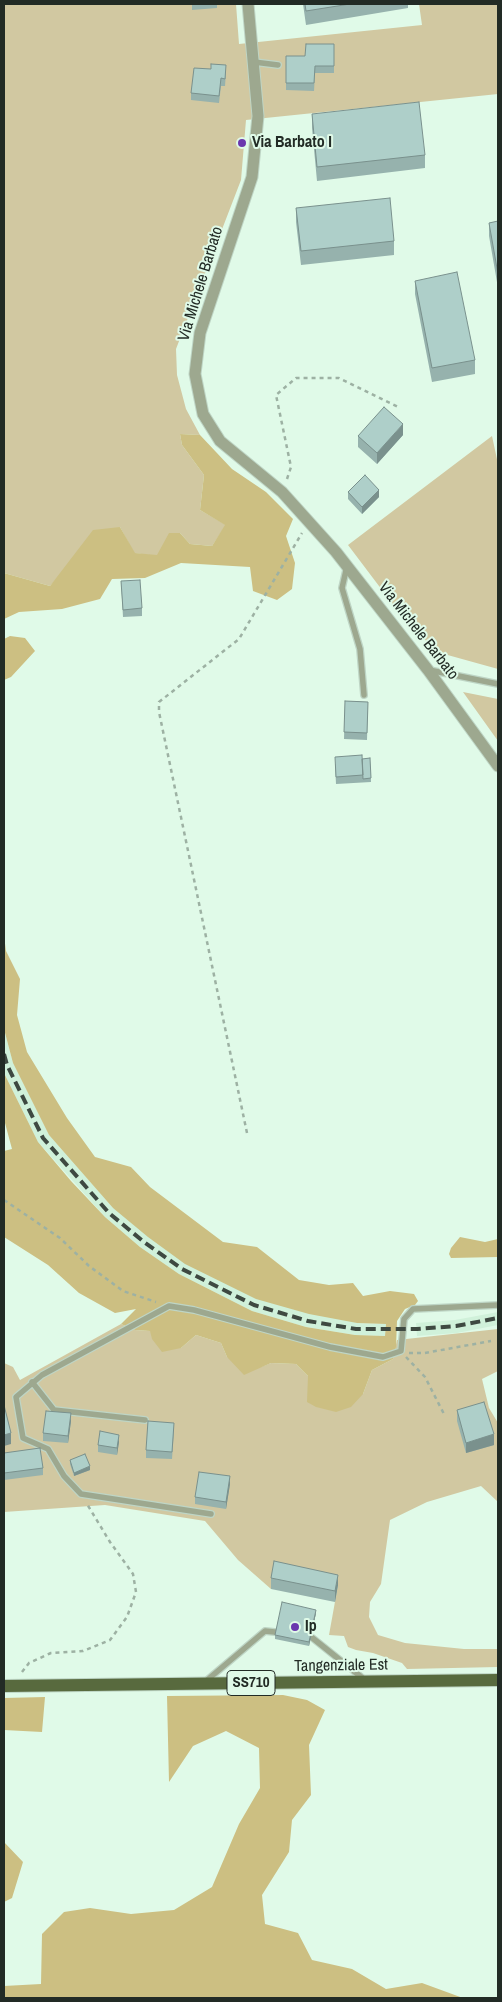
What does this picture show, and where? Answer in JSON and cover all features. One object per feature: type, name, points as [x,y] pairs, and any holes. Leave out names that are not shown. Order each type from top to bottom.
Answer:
[{"type":"main road","name":"Tangenziale Est","points":[[4,1686],[498,1680]]},
{"type":"street","name":"Via Michele Barbato","points":[[248,4],[258,116],[252,177],[200,334],[195,374],[203,414],[220,441],[282,492],[309,520],[428,670],[498,766]]},
{"type":"lane","points":[[254,62],[278,65]]},
{"type":"lane","points":[[347,566],[342,588],[360,649],[364,695]]},
{"type":"lane","points":[[428,670],[498,684]]},
{"type":"lane","points":[[211,1514],[81,1494],[64,1476],[48,1448],[23,1438],[16,1397],[32,1382],[169,1306],[194,1310],[339,1349],[383,1357],[401,1351],[404,1319],[413,1309],[498,1305]]},
{"type":"lane","points":[[32,1382],[54,1410],[145,1420]]},
{"type":"lane","points":[[203,1684],[265,1631],[292,1634]]},
{"type":"lane","points":[[301,1635],[310,1636],[368,1682]]},
{"type":"path","points":[[282,492],[291,466],[276,395],[296,378],[339,378],[398,407]]},
{"type":"path","points":[[247,1133],[159,712],[159,702],[239,639],[309,520]]},
{"type":"path","points":[[4,1200],[60,1238],[89,1266],[123,1291],[169,1306]]},
{"type":"path","points":[[401,1351],[425,1354],[491,1341]]},
{"type":"path","points":[[401,1351],[425,1377],[445,1416]]},
{"type":"path","points":[[21,1686],[22,1672],[28,1663],[51,1653],[84,1651],[110,1640],[127,1616],[136,1592],[133,1574],[110,1542],[81,1494]]},
{"type":"shaded area","points":[[4,4],[236,4],[239,44],[422,25],[419,4],[498,4],[498,94],[246,120],[241,180],[176,349],[177,375],[186,409],[200,435],[180,434],[182,445],[204,475],[200,510],[226,525],[212,546],[190,544],[180,533],[157,556],[134,553],[120,527],[63,572],[50,586],[4,573]]},
{"type":"shaded area","points":[[180,434],[200,435],[232,469],[266,492],[293,519],[286,536],[295,563],[292,589],[277,600],[253,591],[250,567],[181,563],[145,578],[112,579],[100,599],[62,609],[19,612],[4,619],[4,573],[50,586],[93,530],[120,527],[135,553],[157,555],[169,533],[180,533],[190,544],[212,546],[225,525],[200,510],[204,475],[182,445]]},
{"type":"shaded area","points":[[492,436],[498,464],[498,669],[444,654],[413,631],[348,545]]},
{"type":"shaded area","points":[[10,636],[25,638],[35,651],[11,677],[4,680],[4,639]]},
{"type":"shaded area","points":[[463,692],[498,699],[498,741]]},
{"type":"shaded area","points":[[4,936],[6,951],[20,979],[17,1015],[27,1052],[67,1118],[95,1157],[131,1167],[150,1187],[223,1242],[257,1247],[299,1280],[329,1285],[353,1283],[363,1296],[390,1291],[414,1294],[418,1301],[415,1305],[405,1309],[397,1321],[396,1347],[393,1359],[372,1370],[363,1394],[351,1407],[336,1412],[316,1407],[307,1402],[308,1376],[296,1364],[271,1363],[244,1375],[227,1357],[221,1343],[196,1335],[181,1348],[162,1352],[152,1339],[150,1331],[135,1330],[121,1324],[136,1309],[115,1313],[79,1293],[48,1265],[4,1237],[4,1151],[12,1149],[5,1123],[4,1073],[38,1142],[71,1181],[105,1217],[140,1247],[179,1274],[252,1311],[306,1327],[355,1335],[385,1336],[386,1324],[357,1323],[309,1314],[256,1299],[185,1264],[113,1208],[49,1135],[13,1063],[4,1029]]},
{"type":"shaded area","points":[[4,1029],[13,1063],[49,1135],[113,1208],[357,1323],[386,1324],[385,1336],[355,1335],[306,1327],[252,1311],[179,1274],[140,1247],[105,1217],[38,1142],[4,1073]]},
{"type":"shaded area","points":[[460,1237],[485,1242],[498,1239],[498,1257],[451,1258],[449,1254],[451,1248]]},
{"type":"shaded area","points":[[498,1312],[498,1325],[457,1333],[417,1336],[416,1323],[455,1320]]},
{"type":"shaded area","points":[[121,1324],[135,1330],[150,1331],[181,1348],[196,1335],[221,1343],[227,1357],[261,1367],[271,1363],[296,1364],[308,1376],[363,1394],[372,1370],[393,1359],[397,1340],[498,1329],[498,1371],[482,1379],[489,1408],[498,1423],[498,1502],[481,1486],[427,1502],[390,1520],[381,1584],[370,1602],[369,1617],[378,1635],[405,1643],[464,1649],[498,1649],[498,1667],[407,1669],[402,1663],[348,1647],[344,1636],[329,1635],[338,1585],[271,1589],[238,1560],[205,1521],[105,1505],[4,1512],[4,1363],[13,1367],[20,1380]]},
{"type":"shaded area","points":[[283,1695],[307,1700],[325,1710],[309,1745],[311,1795],[292,1820],[289,1852],[262,1895],[265,1924],[298,1933],[312,1960],[352,1969],[386,1989],[422,1983],[463,1998],[4,1998],[4,1986],[41,1984],[42,1934],[64,1912],[90,1908],[131,1914],[174,1910],[212,1887],[239,1824],[260,1788],[259,1748],[226,1731],[193,1746],[169,1782],[167,1696]]},
{"type":"shaded area","points":[[45,1697],[42,1732],[4,1730],[4,1698]]},
{"type":"shaded area","points":[[4,1842],[23,1862],[12,1898],[4,1902]]},
{"type":"building","points":[[305,4],[350,4],[306,11]]},
{"type":"building","points":[[306,44],[334,44],[334,66],[315,66],[314,83],[286,83],[286,56],[305,56]]},
{"type":"building","points":[[211,64],[226,65],[225,79],[221,78],[219,96],[191,93],[194,68],[211,69]]},
{"type":"building","points":[[419,102],[425,155],[317,167],[312,114]]},
{"type":"building","points":[[390,198],[394,241],[301,251],[296,208]]},
{"type":"building","points":[[498,221],[498,274],[489,223]]},
{"type":"building","points":[[457,272],[475,360],[432,368],[415,281]]},
{"type":"building","points":[[384,407],[403,424],[377,453],[358,436]]},
{"type":"building","points":[[365,475],[379,490],[362,507],[348,492]]},
{"type":"building","points":[[140,580],[142,608],[123,610],[121,581]]},
{"type":"building","points":[[345,701],[368,702],[367,733],[344,732]]},
{"type":"building","points":[[362,755],[363,775],[336,777],[335,757]]},
{"type":"building","points":[[370,758],[371,778],[363,779],[362,759]]},
{"type":"building","points":[[484,1402],[494,1434],[466,1443],[457,1410]]},
{"type":"building","points":[[4,1405],[11,1433],[4,1435]]},
{"type":"building","points":[[46,1411],[71,1413],[68,1436],[43,1433]]},
{"type":"building","points":[[148,1421],[174,1423],[172,1452],[146,1450]]},
{"type":"building","points":[[100,1431],[119,1435],[117,1448],[98,1445]]},
{"type":"building","points":[[40,1448],[43,1468],[4,1473],[4,1453]]},
{"type":"building","points":[[85,1454],[90,1466],[74,1473],[70,1460]]},
{"type":"building","points":[[199,1472],[230,1476],[226,1502],[195,1497]]},
{"type":"building","points":[[274,1561],[338,1575],[335,1591],[271,1578]]},
{"type":"building","points":[[282,1602],[316,1610],[309,1642],[275,1635]]},
{"type":"railway","points":[[4,1054],[7,1065],[43,1138],[109,1213],[144,1242],[182,1269],[254,1305],[308,1321],[356,1329],[417,1329],[456,1326],[498,1318]]},
{"type":"place","name":"Via Barbato I","points":[[242,143]]},
{"type":"place","name":"Ip","points":[[295,1627]]}]
